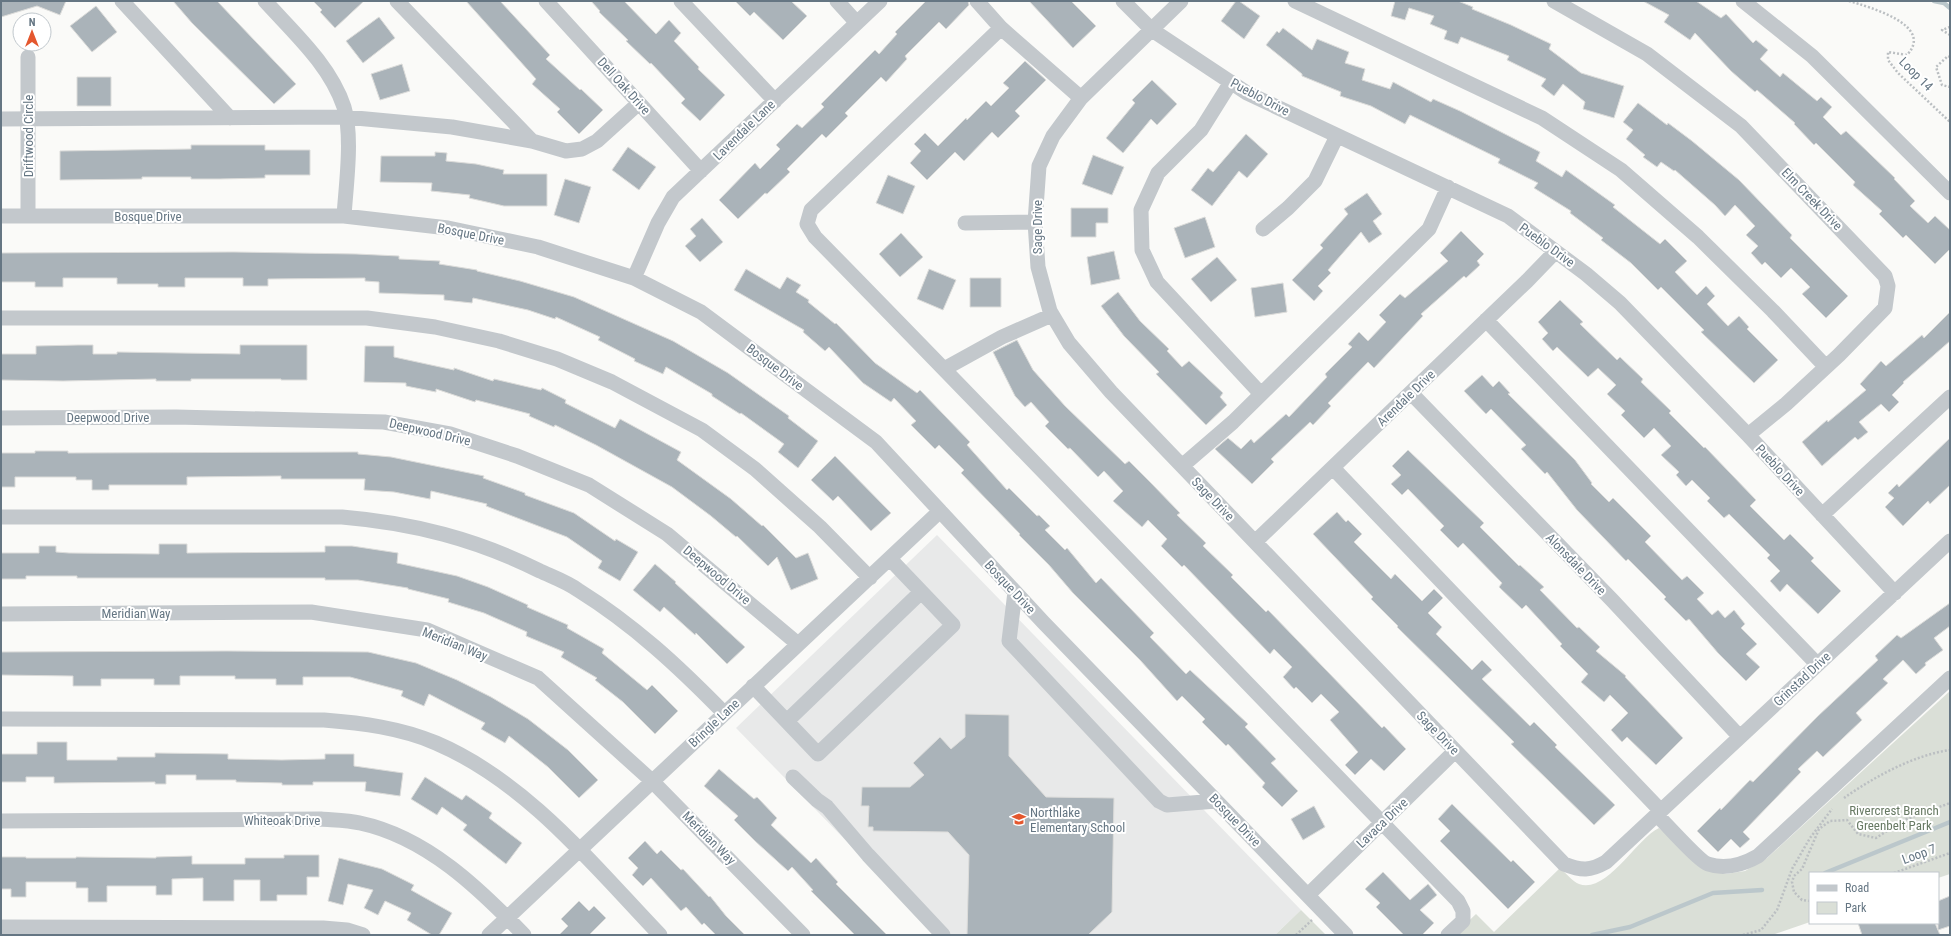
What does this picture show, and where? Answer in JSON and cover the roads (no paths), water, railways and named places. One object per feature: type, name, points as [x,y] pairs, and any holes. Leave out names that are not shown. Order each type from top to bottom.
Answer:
[{"type":"street","points":[[122,1],[230,118]]},
{"type":"street","points":[[265,1],[324,67],[344,108],[349,147],[344,216]]},
{"type":"street","points":[[398,1],[532,141]]},
{"type":"street","name":"Dell Oak Drive","points":[[546,1],[701,171]]},
{"type":"street","points":[[682,1],[775,101]]},
{"type":"street","points":[[837,1],[857,23]]},
{"type":"street","name":"Lavendale Lane","points":[[634,278],[658,223],[673,197],[880,1]]},
{"type":"street","points":[[977,1],[1001,28],[1081,98]]},
{"type":"street","name":"Pueblo Drive","points":[[1123,1],[1152,30],[1247,93],[1508,216],[1586,274],[1620,303],[1748,435],[1895,593]]},
{"type":"street","name":"Sage Drive","points":[[1181,1],[1081,98],[1053,136],[1039,166],[1035,222],[1038,267],[1052,315],[1069,343],[1111,392],[1564,864],[1580,870],[1596,868],[1606,862],[1657,814]]},
{"type":"street","points":[[1295,1],[1542,118],[1621,170],[1698,237],[1773,311],[1826,367]]},
{"type":"street","name":"Elm Creek Drive","points":[[1554,1],[1647,54],[1741,126],[1884,276],[1888,286],[1885,308],[1826,367],[1786,404],[1748,435]]},
{"type":"street","points":[[1743,1],[1812,56],[1950,193]]},
{"type":"street","points":[[1001,28],[811,210],[807,224],[815,237],[1458,901],[1463,911],[1463,921],[1448,935]]},
{"type":"street","name":"Driftwood Circle","points":[[28,57],[28,216]]},
{"type":"street","points":[[1231,82],[1201,130],[1158,173],[1141,210],[1142,250],[1157,282],[1261,394]]},
{"type":"street","points":[[1,118],[345,117],[452,127],[532,141],[566,151],[582,149],[597,141],[639,103]]},
{"type":"street","points":[[1263,229],[1288,208],[1315,181],[1338,136]]},
{"type":"street","points":[[1182,466],[1233,422],[1429,229],[1448,187]]},
{"type":"street","name":"Bosque Drive","points":[[1,216],[344,216],[448,228],[538,247],[634,278],[701,312],[876,442],[1015,592],[1346,935]]},
{"type":"street","points":[[965,223],[1035,222]]},
{"type":"street","name":"Arendale Drive","points":[[1255,542],[1411,393],[1555,252]]},
{"type":"street","points":[[944,369],[1002,337],[1052,315]]},
{"type":"street","points":[[1,318],[367,318],[435,327],[499,341],[557,359],[612,382],[702,430],[755,470],[820,527],[870,578]]},
{"type":"street","points":[[1486,320],[1817,664]]},
{"type":"street","name":"Alonsdale Drive","points":[[1411,393],[1612,600],[1739,736]]},
{"type":"street","points":[[1822,515],[1950,397]]},
{"type":"street","name":"Deepwood Drive","points":[[1,418],[176,417],[384,422],[450,434],[517,456],[589,485],[667,534],[798,644]]},
{"type":"street","points":[[1333,468],[1657,814],[1706,864],[1721,866],[1744,864],[1758,856],[1950,678]]},
{"type":"street","name":"Bringle Lane","points":[[489,935],[940,511]]},
{"type":"street","points":[[1,516],[342,517],[397,523],[430,530],[490,548],[577,589],[634,630],[676,664],[724,713]]},
{"type":"street","name":"Grinstad Drive","points":[[1657,814],[1950,541]]},
{"type":"street","points":[[753,686],[818,754],[953,625],[890,559]]},
{"type":"street","points":[[787,721],[921,592]]},
{"type":"street","points":[[1015,592],[1009,641],[1159,801],[1168,805],[1216,801]]},
{"type":"street","name":"Meridian Way","points":[[1,614],[311,612],[427,630],[538,678],[652,781],[803,935]]},
{"type":"street","points":[[1,719],[324,720],[360,722],[390,729],[435,743],[474,762],[503,781],[542,815],[578,850],[660,935]]},
{"type":"street","name":"Lavaca Drive","points":[[1308,895],[1455,751]]},
{"type":"street","points":[[794,777],[817,800],[827,807],[868,855],[943,935]]},
{"type":"street","name":"Whiteoak Drive","points":[[1,821],[321,819],[358,822],[377,827],[424,848],[480,892],[524,935]]},
{"type":"street","points":[[1,927],[323,928],[347,930],[363,935]]},
{"type":"waterway","points":[[1934,1],[1944,3],[1950,8]]},
{"type":"waterway","points":[[1827,872],[1950,822]]},
{"type":"waterway","points":[[1592,935],[1630,927],[1713,893],[1762,890]]},
{"type":"place","name":"Northlake Elementary School","points":[[1019,819]]},
{"type":"park label","name":"Rivercrest Branch Greenbelt Park","points":[[1894,818]]}]
